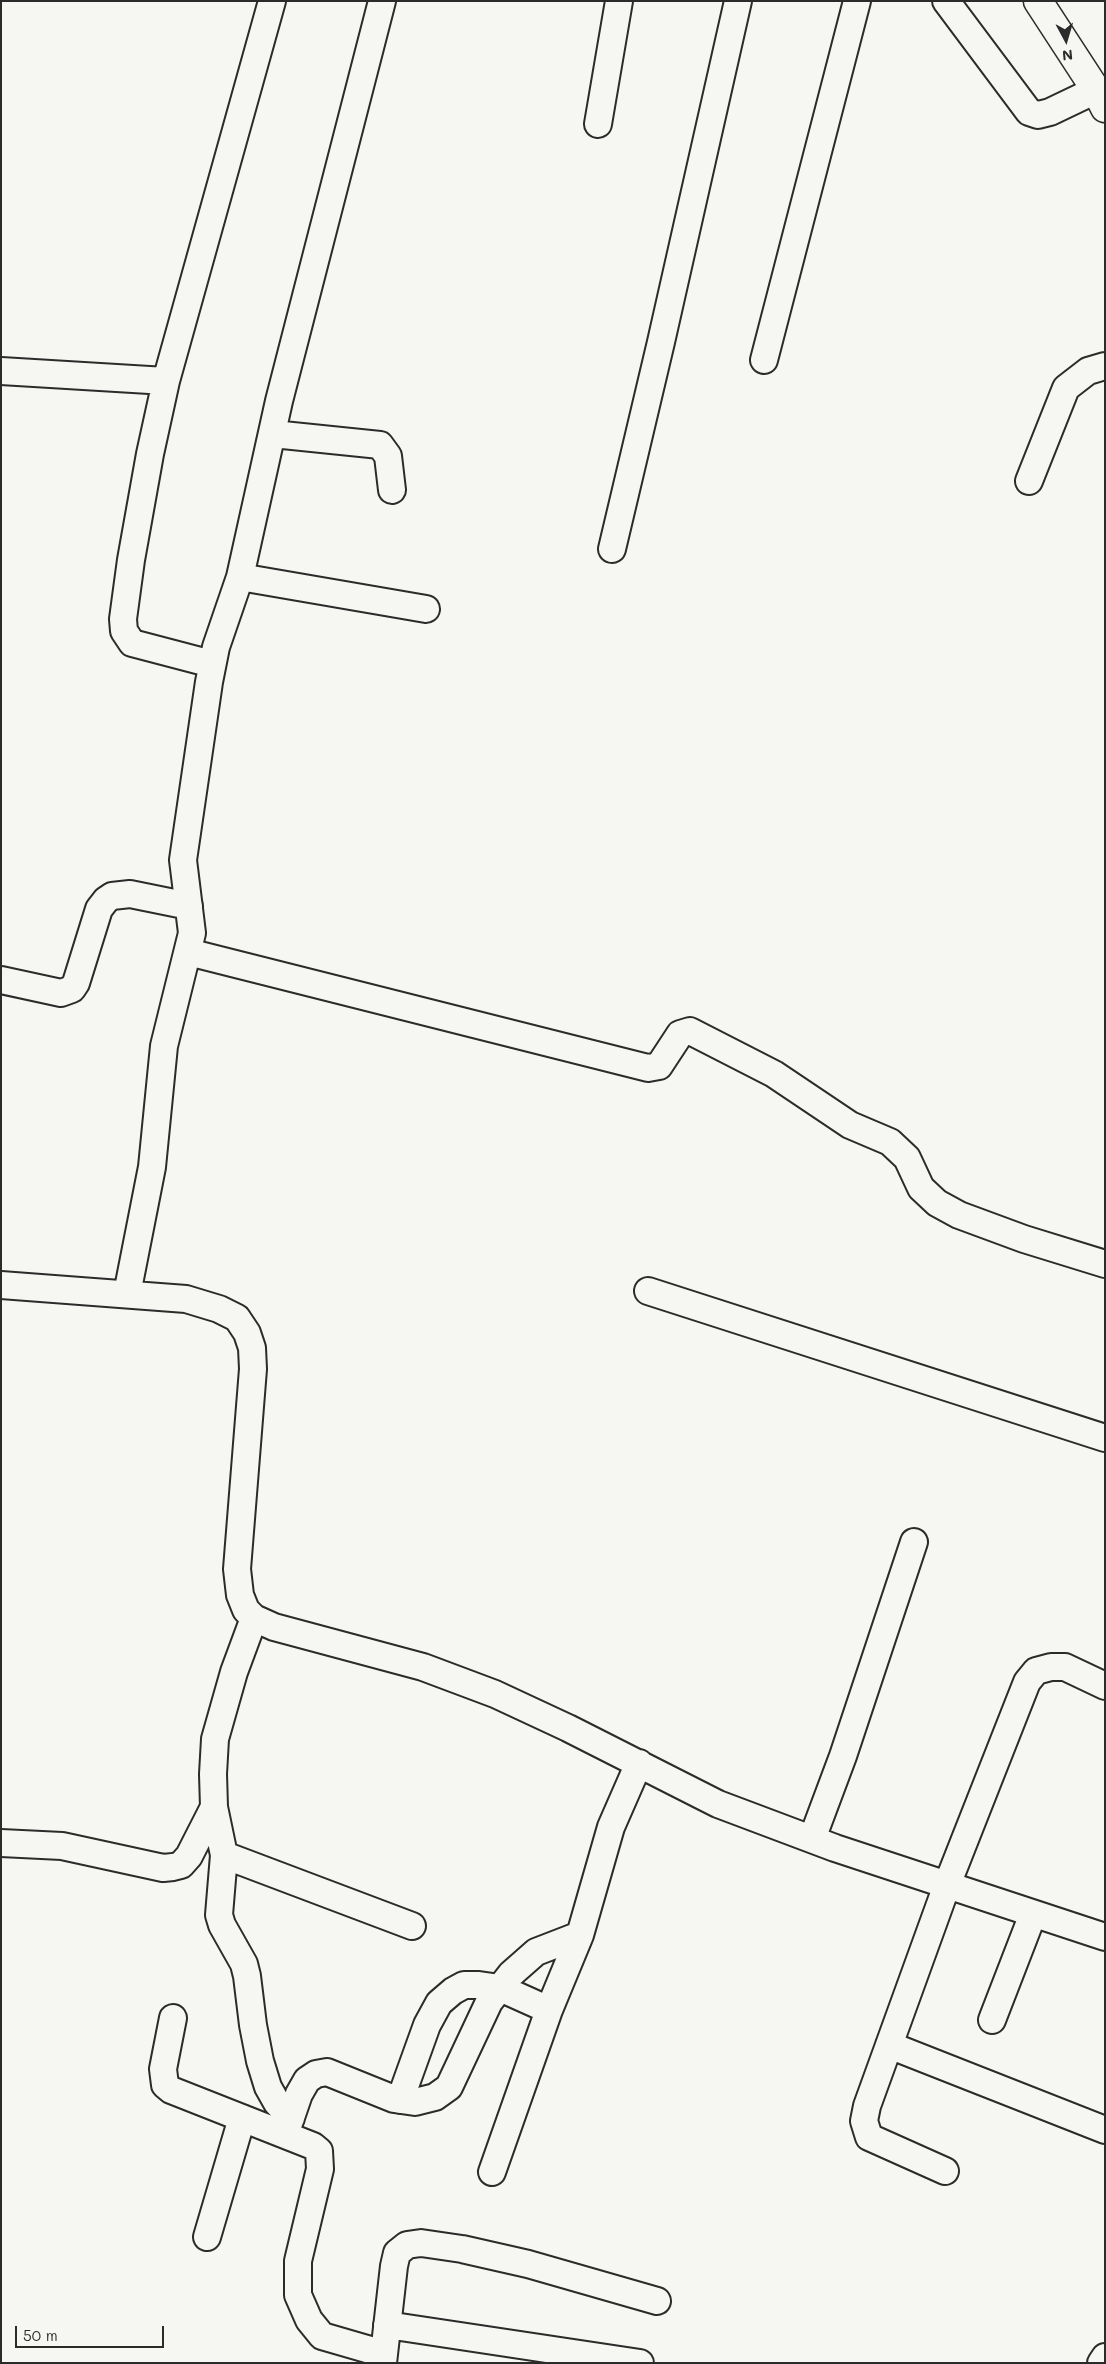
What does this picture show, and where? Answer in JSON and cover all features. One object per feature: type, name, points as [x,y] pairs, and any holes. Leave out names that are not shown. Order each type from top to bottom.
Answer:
[{"type":"highway","points":[[1038,1],[1100,99]]},
{"type":"street","points":[[212,664],[139,646],[127,638],[123,619],[131,560],[150,454],[166,381],[272,1]]},
{"type":"street","points":[[127,1294],[152,1167],[164,1046],[192,933],[190,906],[184,877],[184,843],[212,664],[240,577],[281,392],[382,1]]},
{"type":"street","points":[[598,124],[619,1]]},
{"type":"street","points":[[612,549],[738,1]]},
{"type":"street","points":[[764,360],[857,1]]},
{"type":"street","points":[[946,1],[1029,112],[1038,115],[1100,99]]},
{"type":"street","points":[[1029,481],[1066,388],[1088,371],[1105,366]]},
{"type":"street","points":[[1,372],[166,381]]},
{"type":"street","points":[[272,434],[380,445],[388,456],[392,490]]},
{"type":"street","points":[[240,577],[426,609]]},
{"type":"street","points":[[1,980],[61,993],[72,990],[76,983],[99,909],[112,896],[130,894],[190,906]]},
{"type":"street","points":[[188,952],[648,1068],[659,1066],[680,1034],[690,1031],[774,1074],[850,1125],[890,1142],[907,1158],[921,1188],[937,1203],[959,1215],[1033,1243],[1105,1264]]},
{"type":"street","points":[[1,1285],[186,1299],[219,1309],[237,1318],[247,1333],[252,1348],[253,1369],[237,1569],[240,1595],[246,1610],[254,1618],[274,1627],[423,1667],[486,1690],[639,1763],[718,1804],[812,1839],[1105,1937]]},
{"type":"street","points":[[648,1291],[1105,1438]]},
{"type":"street","points":[[812,1839],[843,1756],[914,1542]]},
{"type":"street","points":[[254,1618],[234,1672],[215,1739],[214,1807],[224,1856],[219,1904],[220,1920],[244,1964],[260,2061],[268,2087],[288,2126],[319,2151],[321,2160],[298,2261],[298,2295],[309,2320],[322,2336],[383,2358],[394,2266],[398,2253],[407,2245],[421,2243],[462,2249],[528,2264],[657,2301]]},
{"type":"street","points":[[946,2171],[869,2136],[864,2122],[867,2106],[947,1885],[1027,1682],[1036,1671],[1051,1667],[1065,1667],[1105,1686]]},
{"type":"street","points":[[492,2172],[549,2010],[580,1935],[610,1827],[639,1763]]},
{"type":"street","points":[[1,1843],[62,1846],[163,1868],[174,1867],[181,1865],[189,1856],[214,1807]]},
{"type":"street","points":[[224,1856],[412,1926]]},
{"type":"street","points":[[992,2020],[1033,1914]]},
{"type":"street","points":[[288,2126],[299,2094],[307,2080],[316,2074],[327,2072],[400,2100],[415,2102],[435,2097],[449,2087],[489,2002],[511,1974],[536,1952],[580,1935]]},
{"type":"street","points":[[400,2100],[427,2025],[439,2004],[453,1991],[464,1985],[500,1988],[549,2010]]},
{"type":"street","points":[[173,2018],[163,2069],[165,2086],[242,2118],[288,2126]]},
{"type":"street","points":[[889,2045],[1105,2130]]},
{"type":"street","points":[[207,2237],[242,2118]]},
{"type":"street","points":[[387,2325],[496,2352],[634,2362]]},
{"type":"street","points":[[1102,2363],[1105,2357]]}]
